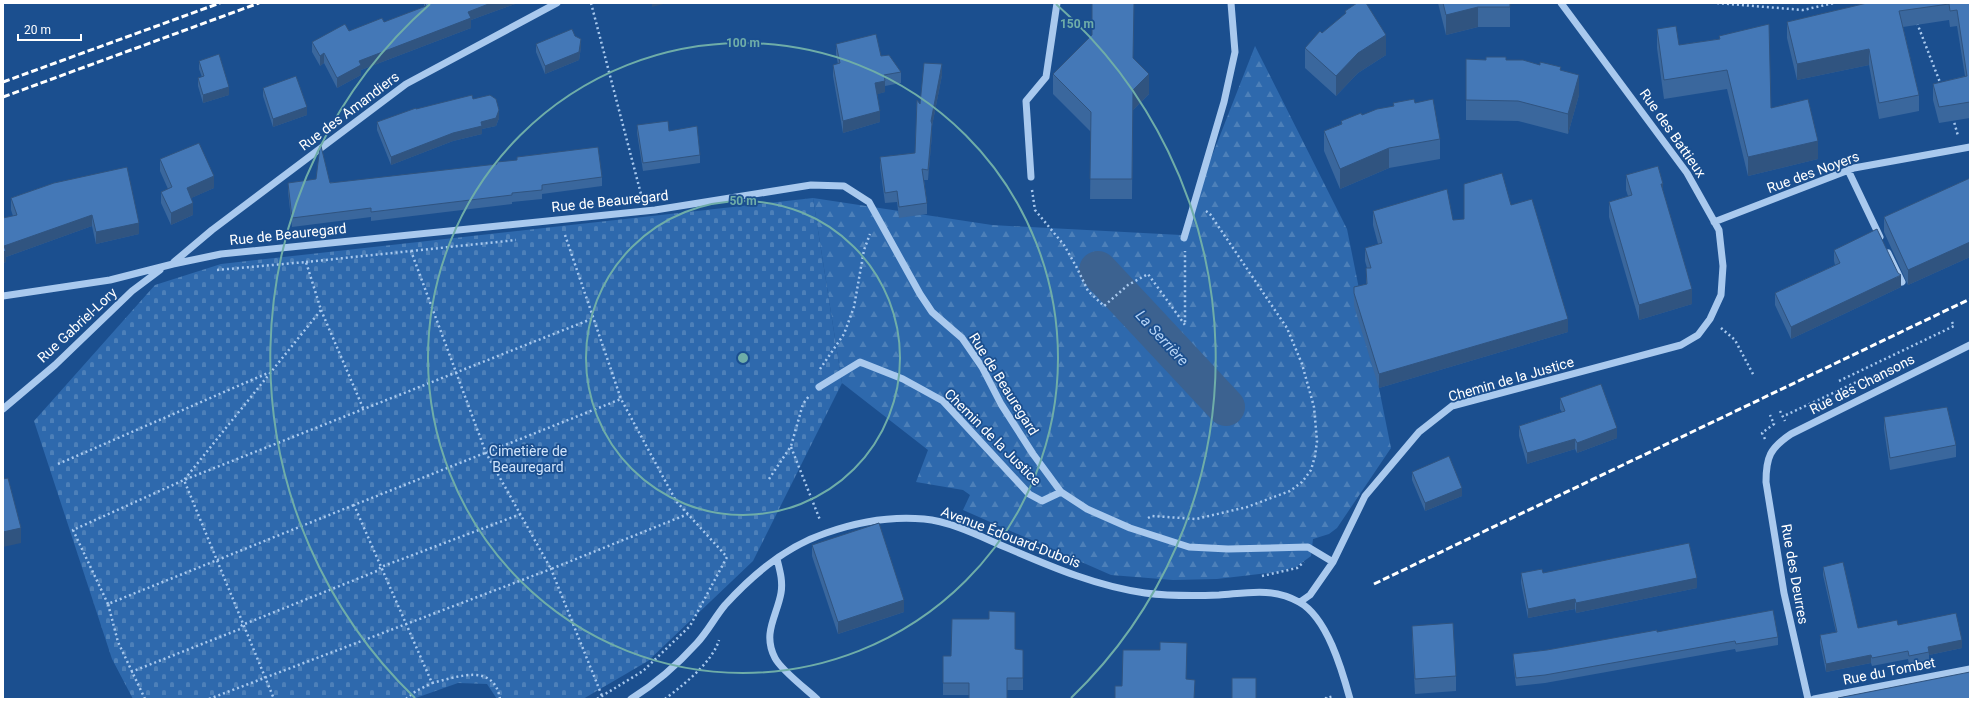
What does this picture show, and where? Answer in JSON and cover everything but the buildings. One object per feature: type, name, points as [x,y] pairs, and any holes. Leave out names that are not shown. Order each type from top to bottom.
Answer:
[{"type":"street","name":"Rue des Amandiers","points":[[173,264],[212,230],[406,84],[557,3]]},
{"type":"street","points":[[1031,177],[1026,101],[1046,77],[1057,3]]},
{"type":"street","points":[[1184,238],[1224,102],[1236,52],[1231,3]]},
{"type":"street","name":"Rue des Battieux","points":[[1561,3],[1687,173],[1719,230],[1723,266],[1721,295]]},
{"type":"street","name":"Rue des Noyers","points":[[1714,222],[1848,170],[1970,147]]},
{"type":"street","points":[[1848,170],[1902,282]]},
{"type":"street","name":"Rue de Beauregard","points":[[3,296],[110,280],[173,264],[221,254],[645,211],[811,185],[844,186],[869,202],[920,294],[932,312],[962,338],[982,367],[1001,404],[1033,454],[1061,492]]},
{"type":"street","name":"Rue Gabriel-Lory","points":[[3,409],[55,365],[132,291],[153,274],[173,264]]},
{"type":"street","name":"Chemin de la Justice","points":[[1300,602],[1310,595],[1333,562],[1365,496],[1419,432],[1452,406],[1681,345],[1698,335],[1710,319],[1721,295]]},
{"type":"street","name":"Rue des Chansons","points":[[1771,452],[1777,444],[1791,434],[1970,345]]},
{"type":"street","name":"Chemin de la Justice","points":[[819,387],[860,362],[903,379],[943,401],[1029,494],[1042,501],[1061,492]]},
{"type":"street","name":"Rue des Deurres","points":[[1771,452],[1766,465],[1766,482],[1784,593],[1808,699]]},
{"type":"street","points":[[1061,492],[1087,509],[1130,528],[1189,548],[1228,550],[1308,547],[1333,562]]},
{"type":"street","name":"Avenue Édouard-Dubois","points":[[631,699],[678,663],[698,642],[724,606],[757,573],[777,559],[809,540],[842,528],[876,521],[902,518],[926,520],[969,532],[1060,570],[1114,587],[1147,593],[1187,596],[1263,591],[1281,594],[1300,602],[1316,616],[1330,641],[1350,699]]},
{"type":"street","points":[[777,559],[782,577],[781,591],[778,606],[772,621],[769,643],[775,659],[817,699]]},
{"type":"street","name":"Rue du Tombet","points":[[1814,699],[1970,669]]},
{"type":"path","points":[[591,3],[645,211]]},
{"type":"path","points":[[1717,3],[1803,10],[1834,3]]},
{"type":"path","points":[[1916,20],[1944,91]]},
{"type":"path","points":[[1951,112],[1962,148]]},
{"type":"path","points":[[1031,177],[1035,210],[1064,245],[1078,268],[1088,291],[1104,306],[1128,285],[1148,274],[1185,325],[1184,238]]},
{"type":"path","points":[[1130,528],[1152,516],[1196,519],[1247,507],[1290,491],[1302,482],[1311,470],[1315,456],[1317,441],[1314,407],[1302,364],[1287,328],[1210,214],[1194,203]]},
{"type":"path","points":[[769,479],[791,446],[803,404],[819,387],[818,373],[844,334],[854,308],[864,250],[877,217]]},
{"type":"path","points":[[558,236],[566,235],[621,399],[676,500],[727,557],[690,626],[643,670],[597,699]]},
{"type":"path","points":[[215,270],[222,271],[520,240]]},
{"type":"path","points":[[411,251],[486,453],[551,569],[602,696]]},
{"type":"path","points":[[306,262],[321,310],[363,408]]},
{"type":"path","points":[[184,480],[268,373],[321,310]]},
{"type":"path","points":[[145,699],[118,642],[108,604],[73,530],[184,480],[594,318]]},
{"type":"path","points":[[1710,319],[1735,340],[1754,376]]},
{"type":"path","points":[[1840,381],[1954,326],[1952,322]]},
{"type":"path","points":[[1786,415],[1865,378],[1862,371]]},
{"type":"path","points":[[58,464],[268,373]]},
{"type":"path","points":[[108,604],[621,399]]},
{"type":"path","points":[[1780,411],[1784,419]]},
{"type":"path","points":[[791,446],[821,522]]},
{"type":"path","points":[[184,480],[274,699]]},
{"type":"path","points":[[354,505],[432,683]]},
{"type":"path","points":[[131,672],[240,629],[242,624],[377,572],[381,567],[521,514]]},
{"type":"path","points":[[209,699],[551,569],[688,514]]},
{"type":"path","points":[[406,699],[416,691],[432,683],[471,674],[483,676],[494,684],[500,699]]},
{"type":"path","points":[[1327,699],[1326,698],[1336,696]]},
{"type":"green space","points":[[1255,46],[1347,229],[1391,448],[1337,528],[1329,534],[1313,539],[1311,556],[1296,567],[1277,572],[1217,579],[1173,580],[1111,575],[963,510],[970,495],[963,490],[916,482],[928,450],[842,383],[813,198],[992,225],[1181,235]]},
{"type":"green space","name":"Cimetière de Beauregard","points":[[813,198],[842,383],[753,561],[648,661],[583,699],[497,699],[487,684],[458,683],[413,699],[133,699],[112,659],[34,421],[155,285],[221,264]]},
{"type":"waterway","name":"La Serrière","points":[[1098,270],[1226,407]]},
{"type":"railway","points":[[3,82],[220,3]]},
{"type":"railway","points":[[3,97],[259,3]]},
{"type":"railway","points":[[1374,584],[1970,299]]}]
